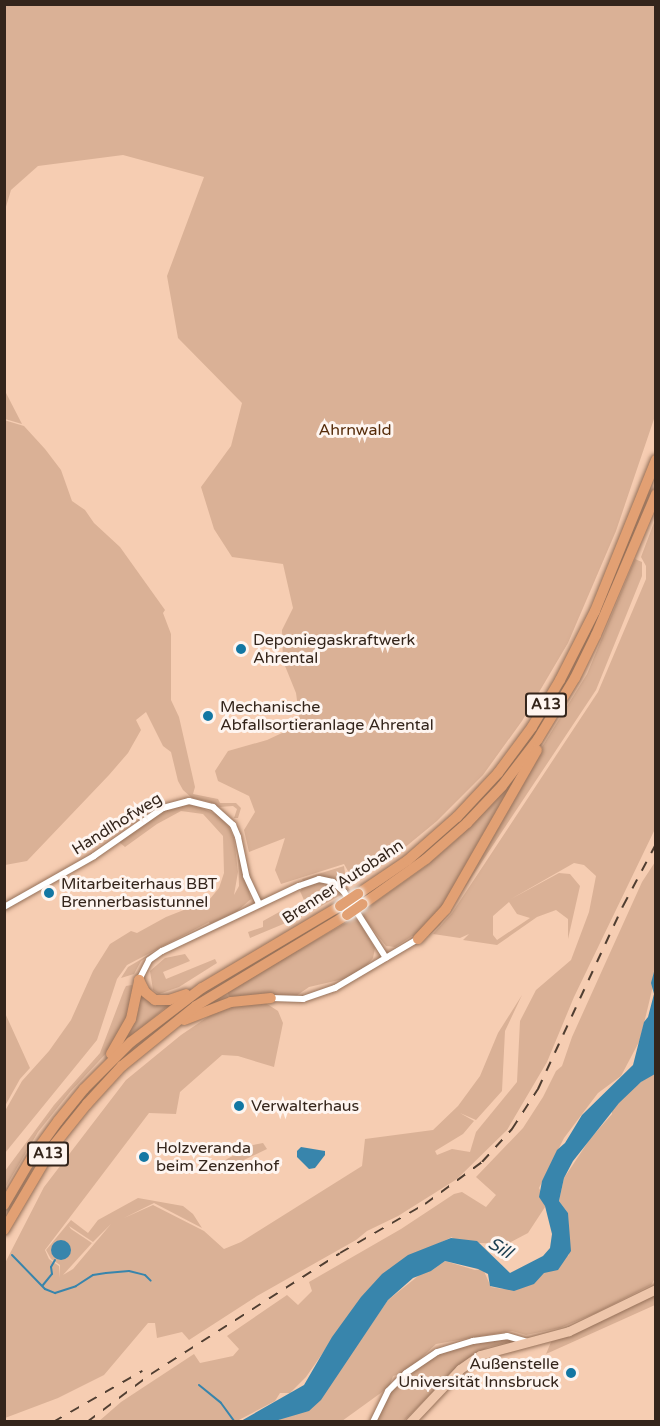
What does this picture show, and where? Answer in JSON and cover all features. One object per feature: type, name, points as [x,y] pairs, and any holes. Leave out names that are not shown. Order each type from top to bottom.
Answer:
[{"type":"highway","name":"Brenner Autobahn","points":[[361,899],[456,817],[498,772],[532,727],[561,680],[595,611],[656,460]]},
{"type":"highway","name":"Brenner Autobahn","points":[[5,1229],[42,1163],[70,1125],[122,1066],[165,1029],[222,989],[343,910],[426,860],[467,823],[513,772],[555,712],[596,634],[656,494]]},
{"type":"highway","points":[[418,939],[437,921],[451,902],[541,743],[555,712]]},
{"type":"highway","name":"Brenner Autobahn","points":[[4,1205],[45,1139],[84,1089],[131,1042],[202,988],[343,910]]},
{"type":"highway","points":[[139,980],[147,994],[159,1001],[176,998],[202,988]]},
{"type":"highway","points":[[84,1089],[126,1033],[139,980]]},
{"type":"highway","points":[[165,1029],[219,1006],[245,1000],[271,998]]},
{"type":"main road","points":[[410,1422],[469,1361],[490,1350],[569,1331],[656,1289]]},
{"type":"street","name":"Handlhofweg","points":[[4,907],[100,852],[163,808],[189,801],[213,807],[233,825],[238,837],[246,876],[259,904]]},
{"type":"street","points":[[139,980],[149,960],[162,951],[310,881],[322,879],[333,882],[344,892],[386,958]]},
{"type":"street","points":[[271,998],[303,999],[342,985],[418,939]]},
{"type":"street","points":[[373,1422],[378,1406],[388,1391],[406,1373],[437,1352],[473,1341],[507,1336],[528,1342]]},
{"type":"green space","name":"Ahrnwald","points":[[5,4],[655,5],[655,416],[616,531],[568,643],[522,721],[483,775],[437,821],[403,849],[381,865],[353,880],[344,864],[281,884],[275,870],[285,838],[249,852],[244,830],[255,812],[249,796],[218,781],[215,771],[228,751],[267,740],[297,726],[300,722],[296,693],[283,661],[282,630],[293,608],[283,564],[232,557],[214,529],[201,487],[231,446],[242,403],[178,338],[167,276],[204,177],[123,155],[38,166],[11,190],[5,210]]},
{"type":"green space","points":[[5,391],[22,424],[5,419]]},
{"type":"green space","points":[[4,420],[24,426],[45,449],[61,470],[72,501],[85,510],[94,523],[120,547],[165,610],[163,613],[171,634],[171,700],[179,717],[195,787],[193,794],[218,799],[220,803],[236,803],[241,808],[238,818],[234,818],[237,809],[233,806],[219,807],[210,802],[192,798],[183,790],[178,781],[171,752],[163,746],[146,712],[136,720],[141,730],[128,753],[109,775],[27,861],[5,865]]},
{"type":"green space","points":[[655,520],[655,829],[574,997],[547,1062],[507,1130],[457,1179],[398,1216],[367,1231],[356,1240],[257,1296],[189,1340],[182,1332],[157,1338],[155,1323],[148,1323],[104,1375],[58,1398],[5,1418],[4,1265],[44,1187],[126,1080],[181,1035],[224,1006],[264,1002],[278,1011],[283,1023],[274,1067],[238,1056],[222,1055],[180,1092],[176,1114],[149,1113],[45,1250],[49,1259],[59,1266],[59,1278],[60,1265],[51,1259],[46,1250],[71,1220],[88,1233],[98,1220],[138,1198],[183,1206],[193,1214],[202,1228],[154,1203],[124,1218],[153,1205],[204,1231],[224,1249],[241,1242],[362,1166],[365,1139],[433,1130],[458,1106],[480,1076],[498,1033],[522,995],[505,1031],[502,1091],[476,1120],[460,1113],[474,1121],[463,1134],[435,1151],[437,1155],[452,1149],[470,1152],[476,1132],[517,1082],[520,1021],[536,990],[571,960],[589,912],[596,876],[584,865],[574,863],[511,899],[559,873],[570,874],[580,886],[568,939],[568,919],[556,910],[537,917],[497,945],[463,940],[469,934],[460,938],[433,934],[452,913],[598,692],[646,579],[646,566],[641,557]],"holes":[[[509,902],[517,914],[530,918],[497,940],[493,935],[493,916]],[[111,1224],[73,1269],[63,1275],[92,1243],[69,1226],[93,1242]]]},
{"type":"green space","points":[[635,559],[642,562],[642,576],[596,690],[440,925],[429,935],[412,936],[395,947],[386,946],[360,913],[426,866],[456,840],[526,763],[534,760],[587,674]]},
{"type":"green space","points":[[192,804],[218,815],[229,827],[234,838],[238,872],[234,895],[239,886],[238,853],[251,899],[236,912],[210,924],[209,922],[127,965],[117,979],[97,1040],[5,1153],[5,1111],[22,1081],[49,1051],[71,1020],[93,971],[110,944],[131,931],[137,933],[166,917],[209,900],[219,888],[224,873],[223,836],[203,814],[181,811],[157,824],[125,847],[119,842],[165,810]]},
{"type":"green space","points":[[655,862],[653,986],[640,1040],[621,1076],[598,1093],[564,1138],[539,1188],[547,1204],[528,1233],[507,1244],[454,1242],[452,1237],[427,1249],[404,1266],[390,1268],[361,1298],[306,1377],[290,1393],[280,1393],[275,1401],[237,1421],[98,1422],[121,1402],[194,1354],[200,1363],[233,1356],[239,1349],[227,1336],[287,1295],[298,1305],[312,1291],[309,1282],[401,1229],[454,1194],[462,1192],[486,1207],[496,1195],[476,1177],[523,1128],[556,1071],[562,1066],[572,1037],[642,882]]},
{"type":"green space","points":[[344,866],[347,886],[350,890],[305,915],[250,938],[248,932],[263,927],[263,921],[281,911],[285,917],[307,907],[300,891],[305,886],[302,879]]},
{"type":"green space","points":[[356,917],[375,948],[373,958],[367,965],[348,978],[309,987],[296,996],[258,995],[230,999],[227,991]]},
{"type":"green space","points":[[157,950],[141,961],[134,974],[121,978],[128,967]]},
{"type":"green space","points":[[185,954],[190,961],[163,972],[166,979],[215,959],[217,963],[179,987],[159,994],[153,990],[150,971],[165,958]]},
{"type":"green space","points":[[132,985],[134,989],[132,1008],[112,1047],[70,1092],[38,1132],[5,1188],[5,1171],[54,1105],[100,1053],[124,990],[126,986]]},
{"type":"green space","points":[[140,988],[171,1003],[121,1045]]},
{"type":"green space","points":[[5,1013],[30,1068],[20,1079],[5,1106]]},
{"type":"green space","points":[[655,1071],[656,1277],[651,1285],[596,1313],[560,1328],[526,1335],[512,1331],[436,1344],[406,1372],[393,1376],[389,1387],[342,1421],[278,1422],[285,1410],[326,1390],[388,1300],[427,1269],[431,1271],[445,1261],[475,1270],[483,1269],[491,1287],[503,1289],[531,1281],[569,1255],[568,1213],[559,1201],[564,1178],[590,1139],[612,1114],[612,1105]]},
{"type":"green space","points":[[263,1143],[267,1149],[225,1169],[221,1168],[220,1165],[227,1159],[253,1145]]},
{"type":"green space","points":[[655,1292],[655,1305],[546,1354],[551,1342],[611,1317]]},
{"type":"green space","points":[[501,1339],[514,1341],[488,1347],[460,1364],[404,1421],[374,1422],[379,1408],[399,1381],[433,1356],[463,1346]]},
{"type":"water","points":[[655,968],[655,1074],[641,1082],[619,1103],[573,1161],[564,1178],[559,1201],[568,1213],[571,1251],[558,1270],[544,1273],[534,1284],[514,1291],[490,1286],[488,1274],[478,1269],[445,1261],[431,1271],[413,1278],[388,1300],[321,1400],[309,1411],[275,1421],[241,1421],[304,1385],[332,1337],[361,1297],[382,1274],[408,1255],[451,1238],[477,1241],[510,1273],[543,1256],[550,1248],[552,1234],[545,1206],[539,1197],[542,1181],[557,1150],[565,1143],[582,1115],[633,1065],[654,994],[651,983]]},
{"type":"water","points":[[301,1147],[325,1151],[325,1155],[315,1168],[309,1169],[297,1157],[297,1151]]},
{"type":"water","points":[[57,1240],[65,1240],[71,1246],[71,1254],[65,1260],[57,1260],[51,1254],[51,1246]]},
{"type":"waterway","points":[[12,1255],[45,1289],[55,1293],[76,1286],[93,1275],[106,1273],[129,1271],[145,1275],[151,1281]]},
{"type":"waterway","points":[[43,1285],[52,1274],[51,1267],[55,1260]]},
{"type":"waterway","points":[[199,1385],[221,1403],[235,1422]]},
{"type":"railway","points":[[87,1422],[151,1374],[340,1253],[425,1204],[482,1162],[512,1129],[538,1089],[623,906],[656,844]]},
{"type":"railway","points":[[53,1422],[142,1371]]},
{"type":"place","name":"Deponiegaskraftwerk Ahrental","points":[[241,649]]},
{"type":"place","name":"Mechanische Abfallsortieranlage Ahrental","points":[[208,716]]},
{"type":"place","name":"Mitarbeiterhaus BBT Brennerbasistunnel","points":[[49,893]]},
{"type":"place","name":"Verwalterhaus","points":[[239,1106]]},
{"type":"place","name":"Holzveranda beim Zenzenhof","points":[[144,1157]]},
{"type":"place","name":"Außenstelle Universität Innsbruck","points":[[571,1373]]},
{"type":"water label","name":"Sill","points":[[500,1248]]}]
